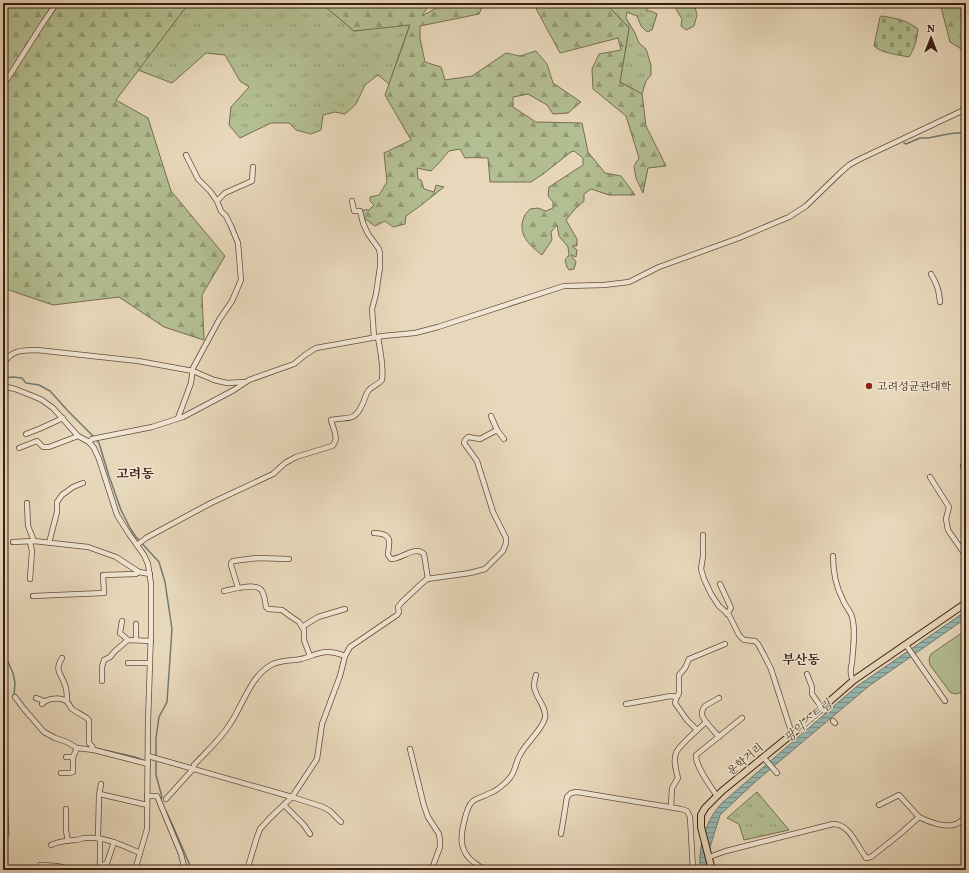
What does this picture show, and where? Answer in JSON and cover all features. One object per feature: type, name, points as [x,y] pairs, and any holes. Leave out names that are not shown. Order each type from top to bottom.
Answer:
[{"type":"main road","name":"운학거리","points":[[712,870],[701,827],[701,815],[705,808],[717,796],[823,710],[852,682],[907,647],[966,603]]},
{"type":"street","points":[[3,84],[56,4]]},
{"type":"street","points":[[90,441],[97,438],[152,427],[183,417],[234,390],[249,380],[294,364],[316,348],[376,337],[416,333],[564,286],[604,285],[629,282],[659,267],[739,238],[789,217],[806,206],[849,165],[966,109]]},
{"type":"street","points":[[178,418],[191,383],[193,368],[219,320],[232,301],[241,280],[238,243],[231,226],[210,190],[198,179],[186,155]]},
{"type":"street","points":[[217,201],[225,193],[252,180],[253,167]]},
{"type":"street","points":[[138,545],[143,540],[211,503],[273,474],[285,463],[296,457],[332,446],[336,438],[331,420],[355,416],[362,406],[370,389],[382,380],[382,356],[376,337],[372,309],[380,267],[380,254],[368,234],[360,211],[354,211],[352,201]]},
{"type":"street","points":[[931,274],[939,290],[940,302]]},
{"type":"street","points":[[3,365],[6,358],[13,353],[23,350],[37,350],[138,361],[193,371],[214,380],[227,383],[246,382]]},
{"type":"street","points":[[3,386],[15,389],[42,400],[53,408],[78,436],[90,441],[99,459],[117,515],[128,534],[138,545],[148,564],[151,584],[151,641],[148,723],[149,761],[147,829],[134,870]]},
{"type":"street","points":[[491,416],[497,430],[504,440]]},
{"type":"street","points":[[26,434],[62,418]]},
{"type":"street","points":[[247,870],[260,829],[292,797],[317,759],[322,724],[340,676],[345,656],[350,647],[397,615],[399,612],[398,607],[402,602],[428,579],[470,573],[485,569],[503,551],[506,538],[493,512],[477,461],[464,443],[468,437],[480,439],[497,430]]},
{"type":"street","points":[[18,448],[37,441],[44,447],[49,446],[78,436]]},
{"type":"street","points":[[930,476],[949,507],[946,519],[948,530],[966,556]]},
{"type":"street","points":[[49,543],[57,512],[57,502],[62,495],[73,487],[83,483]]},
{"type":"street","points":[[27,503],[28,526],[32,542],[30,579]]},
{"type":"street","points":[[374,533],[382,533],[386,535],[390,542],[388,555],[391,559],[401,557],[412,552],[422,552],[424,554],[428,579]]},
{"type":"street","points":[[703,535],[703,556],[701,569],[704,579],[711,594],[719,606],[728,614],[739,635],[744,640],[755,641],[758,644],[771,669],[792,734]]},
{"type":"street","points":[[13,542],[49,543],[88,547],[116,557],[139,572],[150,574]]},
{"type":"street","points":[[833,556],[835,577],[843,601],[852,616],[854,631],[850,675],[852,682]]},
{"type":"street","points":[[238,588],[231,565],[233,561],[257,558],[289,560]]},
{"type":"street","points":[[33,596],[104,593],[103,575],[136,574],[139,572]]},
{"type":"street","points":[[720,584],[731,608],[728,614]]},
{"type":"street","points":[[224,591],[252,586],[262,590],[266,607],[268,609],[282,610],[299,622],[304,630],[304,640],[310,656]]},
{"type":"street","points":[[302,627],[318,617],[344,609]]},
{"type":"street","points":[[122,621],[120,633],[128,640],[151,641]]},
{"type":"street","points":[[136,624],[136,640]]},
{"type":"street","points":[[102,681],[102,667],[104,660],[110,657],[128,640]]},
{"type":"street","points":[[697,730],[675,703],[679,693],[679,675],[685,668],[689,659],[725,644]]},
{"type":"street","points":[[907,647],[945,701]]},
{"type":"street","points":[[166,799],[230,725],[253,682],[270,665],[319,653],[329,652],[345,656]]},
{"type":"street","points":[[62,658],[59,662],[58,671],[65,684],[67,701],[72,709],[89,720],[89,743],[92,748]]},
{"type":"street","points":[[128,663],[150,663]]},
{"type":"street","points":[[807,674],[812,687],[812,694],[823,710]]},
{"type":"street","points":[[484,870],[470,859],[465,852],[461,843],[461,834],[471,803],[490,794],[512,776],[520,755],[545,718],[545,712],[534,688],[536,675]]},
{"type":"street","points":[[626,704],[677,696]]},
{"type":"street","points":[[15,697],[44,732],[77,748],[92,748],[149,761],[158,759],[323,806],[341,822]]},
{"type":"street","points":[[36,698],[43,703],[49,700],[61,698],[67,701]]},
{"type":"street","points":[[718,736],[702,715],[703,708],[705,706],[719,698]]},
{"type":"street","points":[[717,796],[696,761],[696,755],[742,718]]},
{"type":"street","points":[[671,807],[672,788],[678,778],[675,754],[679,748],[706,722]]},
{"type":"street","points":[[61,773],[73,772],[73,757],[77,748]]},
{"type":"street","points":[[410,750],[424,806],[428,817],[439,834],[440,847],[433,870]]},
{"type":"street","points":[[66,757],[73,757]]},
{"type":"street","points":[[764,759],[776,772]]},
{"type":"street","points":[[100,868],[99,839],[101,784]]},
{"type":"street","points":[[561,834],[567,797],[571,793],[577,792],[671,807],[687,811],[690,817],[693,870]]},
{"type":"street","points":[[100,794],[147,805]]},
{"type":"street","points":[[879,805],[899,795],[919,816],[926,821],[948,826],[955,825],[966,817]]},
{"type":"street","points":[[148,796],[157,796],[181,854],[185,870]]},
{"type":"street","points":[[284,805],[304,825],[310,834]]},
{"type":"street","points":[[66,809],[66,831],[68,841]]},
{"type":"street","points":[[709,855],[838,824],[846,829],[866,858],[871,858],[919,816]]},
{"type":"street","points":[[51,845],[58,841],[84,838],[99,839],[114,842],[140,853]]},
{"type":"street","points":[[100,868],[107,863],[114,842]]},
{"type":"street","points":[[40,865],[57,866],[73,870]]},
{"type":"green space","points":[[3,3],[189,3],[116,100],[148,118],[171,191],[225,256],[202,295],[204,340],[164,327],[119,297],[53,305],[3,288]]},
{"type":"green space","points":[[189,3],[321,3],[354,31],[410,24],[389,84],[378,75],[365,85],[356,104],[345,114],[335,112],[323,115],[321,130],[311,134],[296,130],[289,123],[271,123],[240,138],[229,125],[231,107],[249,87],[240,81],[225,55],[206,53],[172,83],[138,70]]},
{"type":"green space","points":[[321,3],[430,3],[422,16],[445,3],[480,3],[483,5],[479,14],[420,26],[420,38],[425,62],[441,67],[445,80],[472,76],[506,53],[520,56],[536,51],[547,64],[553,83],[581,102],[568,113],[553,114],[547,105],[528,94],[513,97],[513,107],[536,122],[582,123],[588,152],[605,173],[621,176],[635,195],[609,195],[591,189],[584,194],[584,201],[566,220],[577,239],[577,246],[572,246],[577,250],[576,257],[571,255],[576,262],[574,269],[569,270],[565,260],[569,255],[568,247],[559,236],[557,225],[551,232],[552,240],[542,255],[526,239],[523,234],[522,223],[524,216],[530,209],[538,208],[546,211],[553,208],[553,202],[548,196],[549,187],[583,165],[583,158],[574,151],[531,182],[490,182],[488,158],[465,158],[460,149],[449,151],[431,171],[417,168],[418,179],[421,180],[424,189],[434,192],[436,185],[444,187],[406,216],[405,224],[393,227],[385,221],[375,226],[364,218],[360,210],[369,210],[374,205],[370,201],[370,197],[379,195],[387,182],[384,153],[411,140],[385,95],[410,25],[354,31]]},
{"type":"green space","points":[[533,3],[610,3],[608,6],[629,28],[620,82],[642,94],[646,126],[666,166],[648,168],[643,193],[636,178],[634,166],[639,158],[626,116],[593,89],[592,69],[599,54],[621,50],[618,38],[560,53]]},
{"type":"green space","points":[[610,3],[651,3],[646,11],[651,11],[657,14],[652,30],[647,32],[641,26],[637,16],[627,12],[626,18],[639,43],[646,49],[651,65],[651,75],[646,81],[642,94],[620,82],[629,28],[608,6]]},
{"type":"green space","points":[[677,3],[698,3],[695,7],[697,15],[694,26],[686,30],[681,26],[682,19],[676,9]]},
{"type":"green space","points":[[940,3],[966,3],[966,52],[950,42]]},
{"type":"green space","points":[[882,16],[905,21],[918,29],[913,50],[909,57],[886,52],[874,46],[880,17]]},
{"type":"green space","points":[[966,630],[966,689],[960,693],[954,694],[950,692],[930,665],[929,659],[931,654]]},
{"type":"green space","points":[[3,787],[7,787],[9,835],[3,835]]},
{"type":"green space","points":[[757,792],[789,830],[744,840],[739,824],[727,818]]},
{"type":"water","points":[[966,611],[966,618],[869,686],[755,782],[720,815],[706,860],[707,870],[700,870],[700,852],[704,833],[712,816],[723,802],[856,687]]},
{"type":"waterway","points":[[904,143],[906,144],[920,138],[955,133],[964,133],[966,136]]},
{"type":"waterway","points":[[3,378],[22,378],[26,383],[39,385],[50,391],[99,443],[121,510],[130,528],[136,537],[159,562],[165,582],[172,629],[167,702],[159,717],[156,738],[156,775],[162,797],[161,799]]},
{"type":"waterway","points":[[3,651],[13,673],[15,696]]},
{"type":"waterway","points":[[83,747],[91,747]]},
{"type":"waterway","points":[[95,748],[135,757],[145,761]]},
{"type":"waterway","points":[[166,811],[192,870]]},
{"type":"place","name":"고려성균관대학","points":[[869,386]]},
{"type":"district","name":"고려동","points":[[135,473]]},
{"type":"district","name":"부산동","points":[[801,659]]},
{"type":"water label","name":"팡익스트림","points":[[808,721]]}]
